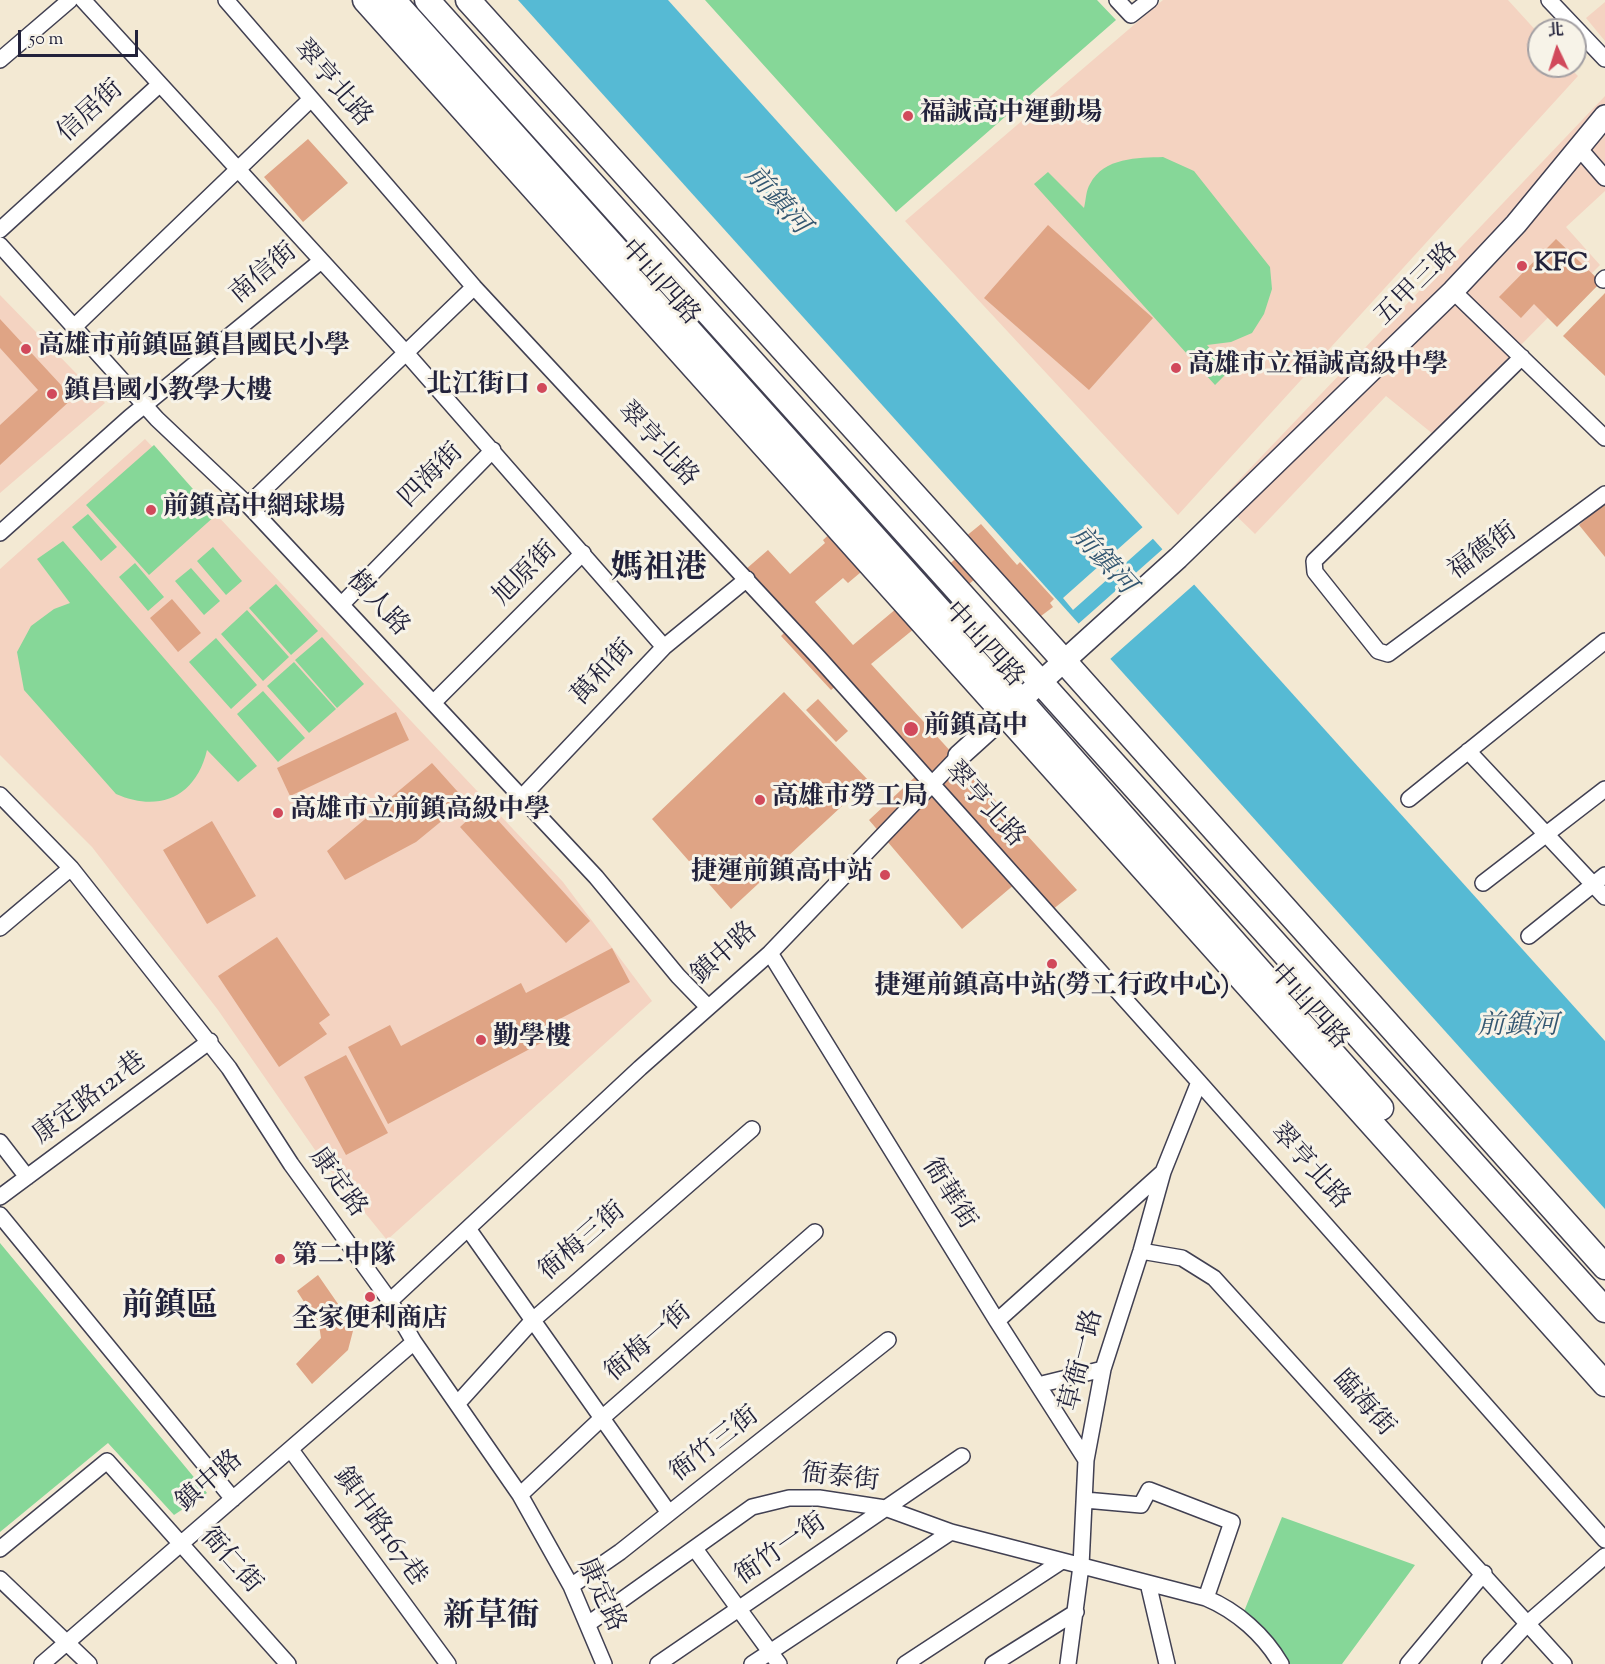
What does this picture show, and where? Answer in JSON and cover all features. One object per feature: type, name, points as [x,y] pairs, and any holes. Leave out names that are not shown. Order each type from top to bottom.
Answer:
[{"type":"main road","name":"中山四路","points":[[365,0],[1013,707],[1605,1362]]},
{"type":"main road","name":"中山四路","points":[[393,0],[1605,1384]]},
{"type":"main road","name":"中山四路","points":[[427,0],[1042,681],[1605,1310]]},
{"type":"main road","name":"中山四路","points":[[468,0],[1064,660],[1605,1267]]},
{"type":"main road","name":"五甲三路","points":[[1088,639],[1178,558],[1453,291],[1516,224],[1605,116]]},
{"type":"main road","name":"鎮中路","points":[[959,756],[1088,639]]},
{"type":"street","points":[[0,60],[70,0]]},
{"type":"street","name":"信居街","points":[[0,230],[159,85],[83,0]]},
{"type":"street","name":"翠亨北路","points":[[226,0],[474,287],[747,579],[1199,1082],[1605,1540]]},
{"type":"street","points":[[1117,0],[1131,15],[1150,0]]},
{"type":"street","points":[[1549,0],[1605,59]]},
{"type":"street","name":"南信街","points":[[0,533],[144,405],[321,261],[159,85]]},
{"type":"street","points":[[74,327],[311,99]]},
{"type":"street","points":[[1578,147],[1605,178]]},
{"type":"street","name":"樹人路","points":[[0,245],[144,405],[248,505],[434,702],[596,877],[678,976],[708,1007]]},
{"type":"street","name":"四海街","points":[[321,261],[493,450],[342,604]]},
{"type":"street","points":[[248,505],[474,287]]},
{"type":"street","points":[[1453,291],[1605,438]]},
{"type":"street","name":"福德街","points":[[1522,357],[1314,561],[1315,572],[1378,651],[1388,654],[1605,494]]},
{"type":"street","name":"旭原街","points":[[434,702],[583,553],[493,450]]},
{"type":"street","name":"萬和街","points":[[521,798],[664,647],[583,553]]},
{"type":"street","points":[[664,647],[747,579]]},
{"type":"street","points":[[1409,799],[1605,641]]},
{"type":"street","points":[[1468,751],[1546,834],[1599,880],[1605,897]]},
{"type":"street","name":"鎮中路","points":[[390,1301],[708,1007],[770,953],[959,756]]},
{"type":"street","points":[[1483,883],[1605,789]]},
{"type":"street","name":"康定路","points":[[0,795],[71,868],[210,1041],[291,1164],[390,1301],[414,1342],[520,1495],[571,1586],[602,1663]]},
{"type":"street","points":[[0,928],[71,868]]},
{"type":"street","points":[[1529,936],[1599,880]]},
{"type":"street","name":"衙華街","points":[[770,953],[997,1321],[1086,1460]]},
{"type":"street","name":"康定路121巷","points":[[0,1197],[210,1041]]},
{"type":"street","name":"草衙一路","points":[[1068,1664],[1081,1566],[1086,1460],[1103,1369],[1141,1251],[1163,1172],[1199,1082]]},
{"type":"street","name":"衙梅三街","points":[[458,1403],[533,1320],[752,1129]]},
{"type":"street","points":[[0,1142],[27,1177]]},
{"type":"street","points":[[997,1321],[1163,1172]]},
{"type":"street","points":[[0,1215],[233,1499]]},
{"type":"street","points":[[469,1230],[669,1513]]},
{"type":"street","name":"衙梅一街","points":[[520,1495],[602,1418],[815,1233]]},
{"type":"street","name":"臨海街","points":[[1141,1251],[1182,1258],[1214,1278],[1529,1622],[1564,1664]]},
{"type":"street","name":"衙竹三街","points":[[571,1586],[669,1513],[888,1340]]},
{"type":"street","name":"鎮中路","points":[[42,1664],[414,1342]]},
{"type":"street","points":[[1038,1385],[1103,1369]]},
{"type":"street","name":"鎮中路167巷","points":[[291,1450],[448,1664]]},
{"type":"street","name":"衙竹一街","points":[[658,1664],[962,1456]]},
{"type":"street","name":"衙仁街","points":[[0,1549],[107,1461],[288,1664]]},
{"type":"street","points":[[1085,1500],[1142,1505],[1149,1490],[1232,1522],[1206,1598]]},
{"type":"street","name":"衙泰街","points":[[588,1624],[695,1550],[752,1507],[789,1498],[819,1498],[885,1508],[951,1532],[1206,1598],[1229,1608],[1241,1617],[1275,1653],[1281,1664]]},
{"type":"street","points":[[752,1664],[774,1658],[951,1532]]},
{"type":"street","points":[[695,1550],[774,1658]]},
{"type":"street","points":[[1490,1664],[1529,1622],[1605,1556]]},
{"type":"street","points":[[904,1664],[1062,1561]]},
{"type":"street","points":[[1408,1664],[1484,1573]]},
{"type":"street","points":[[0,1579],[89,1664]]},
{"type":"street","points":[[1148,1583],[1167,1664]]},
{"type":"street","points":[[993,1664],[1076,1612]]},
{"type":"shaded area","name":"高雄市立福誠高級中學","points":[[1163,0],[1508,0],[1527,21],[1527,78],[1576,78],[1178,515],[905,221]]},
{"type":"shaded area","points":[[1605,2],[1605,41],[1587,18]]},
{"type":"shaded area","points":[[1605,96],[1605,191],[1566,227],[1600,265],[1433,434],[1386,396],[1255,534],[1220,500]]},
{"type":"shaded area","name":"高雄市前鎮區鎮昌國民小學","points":[[0,295],[105,403],[0,493]]},
{"type":"shaded area","name":"高雄市立前鎮高級中學","points":[[145,439],[563,882],[652,1001],[387,1240],[322,1160],[218,1010],[92,847],[0,755],[0,569]]},
{"type":"green space","name":"福誠高中運動場","points":[[705,0],[1097,0],[1116,20],[896,212]]},
{"type":"green space","points":[[1163,157],[1194,171],[1270,267],[1272,289],[1264,314],[1252,333],[1231,342],[1207,345],[1229,371],[1215,385],[1034,184],[1048,172],[1084,208],[1089,186],[1096,175],[1104,169],[1122,161]]},
{"type":"green space","name":"前鎮高中網球場","points":[[154,445],[216,515],[149,575],[86,505]]},
{"type":"green space","points":[[88,514],[117,547],[101,561],[72,527]]},
{"type":"green space","points":[[63,541],[257,766],[238,782],[207,750],[202,766],[194,779],[185,790],[174,797],[147,802],[116,794],[24,690],[17,652],[31,626],[54,609],[70,603],[37,559]]},
{"type":"green space","points":[[213,547],[242,581],[226,595],[197,561]]},
{"type":"green space","points":[[135,563],[164,597],[148,611],[119,577]]},
{"type":"green space","points":[[191,568],[220,601],[204,615],[175,581]]},
{"type":"green space","points":[[276,584],[318,631],[291,655],[249,608]]},
{"type":"green space","points":[[247,610],[289,657],[263,681],[221,634]]},
{"type":"green space","points":[[322,637],[364,684],[337,708],[295,660]]},
{"type":"green space","points":[[216,638],[257,685],[231,709],[189,662]]},
{"type":"green space","points":[[294,662],[336,709],[309,733],[267,686]]},
{"type":"green space","points":[[263,691],[305,738],[278,762],[237,714]]},
{"type":"green space","points":[[0,1243],[207,1493],[174,1515],[108,1443],[0,1532]]},
{"type":"green space","points":[[1282,1517],[1415,1565],[1342,1664],[1290,1664],[1284,1653],[1243,1614]]},
{"type":"water","name":"前鎮河","points":[[518,0],[668,0],[1605,1041],[1605,1209]]},
{"type":"pier","points":[[1145,525],[1156,536],[1073,610],[1063,598]]},
{"type":"pier","points":[[1165,547],[1197,582],[1109,660],[1077,625]]},
{"type":"building","points":[[308,139],[348,183],[303,222],[264,177]]},
{"type":"building","points":[[1048,225],[1153,318],[1089,390],[984,298]]},
{"type":"building","points":[[1556,239],[1601,282],[1557,327],[1534,304],[1521,318],[1499,297]]},
{"type":"building","points":[[1605,293],[1605,376],[1563,336]]},
{"type":"building","name":"鎮昌國小教學大樓","points":[[0,319],[73,398],[0,465],[0,425],[38,390],[0,348]]},
{"type":"building","points":[[1605,503],[1605,557],[1579,525]]},
{"type":"building","points":[[981,524],[1017,565],[1020,562],[1054,599],[1050,603],[1053,607],[1037,619],[980,575],[871,664],[1077,890],[1052,910],[1022,878],[962,929],[869,820],[916,776],[837,685],[831,690],[781,636],[787,630],[738,576],[768,550],[790,574],[825,543],[823,540],[834,530],[867,567],[848,583],[843,578],[815,602],[853,645],[972,545],[965,537]]},
{"type":"building","points":[[172,599],[201,633],[178,652],[150,618]]},
{"type":"building","name":"高雄市勞工局","points":[[784,692],[869,781],[731,909],[652,819]]},
{"type":"building","points":[[818,699],[848,731],[836,742],[806,710]]},
{"type":"building","points":[[396,712],[409,740],[290,796],[277,768]]},
{"type":"building","points":[[432,763],[466,801],[416,842],[345,880],[327,851]]},
{"type":"building","points":[[484,805],[590,921],[566,943],[460,827]]},
{"type":"building","points":[[212,821],[256,896],[207,924],[163,850]]},
{"type":"building","points":[[277,937],[330,1015],[319,1023],[327,1034],[279,1067],[218,976]]},
{"type":"building","name":"勤學樓","points":[[612,948],[630,982],[554,1022],[560,1033],[388,1124],[348,1047],[390,1025],[401,1046],[521,983],[526,993]]},
{"type":"building","points":[[346,1055],[388,1133],[346,1155],[304,1077]]},
{"type":"building","points":[[318,1275],[354,1327],[348,1350],[312,1384],[296,1364],[321,1338],[319,1325],[297,1291]]},
{"type":"place","name":"福誠高中運動場","points":[[908,116]]},
{"type":"place","name":"KFC","points":[[1522,266]]},
{"type":"place","name":"高雄市前鎮區鎮昌國民小學","points":[[26,349]]},
{"type":"place","name":"高雄市立福誠高級中學","points":[[1176,368]]},
{"type":"place","name":"北江街口","points":[[542,388]]},
{"type":"place","name":"鎮昌國小教學大樓","points":[[52,394]]},
{"type":"place","name":"前鎮高中網球場","points":[[151,510]]},
{"type":"place","name":"前鎮高中","points":[[911,729]]},
{"type":"place","name":"高雄市勞工局","points":[[760,800]]},
{"type":"place","name":"高雄市立前鎮高級中學","points":[[278,813]]},
{"type":"place","name":"捷運前鎮高中站","points":[[885,875]]},
{"type":"place","name":"捷運前鎮高中站(勞工行政中心)","points":[[1052,964]]},
{"type":"place","name":"勤學樓","points":[[481,1040]]},
{"type":"place","name":"第二中隊","points":[[280,1259]]},
{"type":"place","name":"全家便利商店","points":[[370,1297]]},
{"type":"district","name":"媽祖港","points":[[659,572]]},
{"type":"district","name":"前鎮區","points":[[170,1310]]},
{"type":"district","name":"新草衙","points":[[491,1620]]}]
